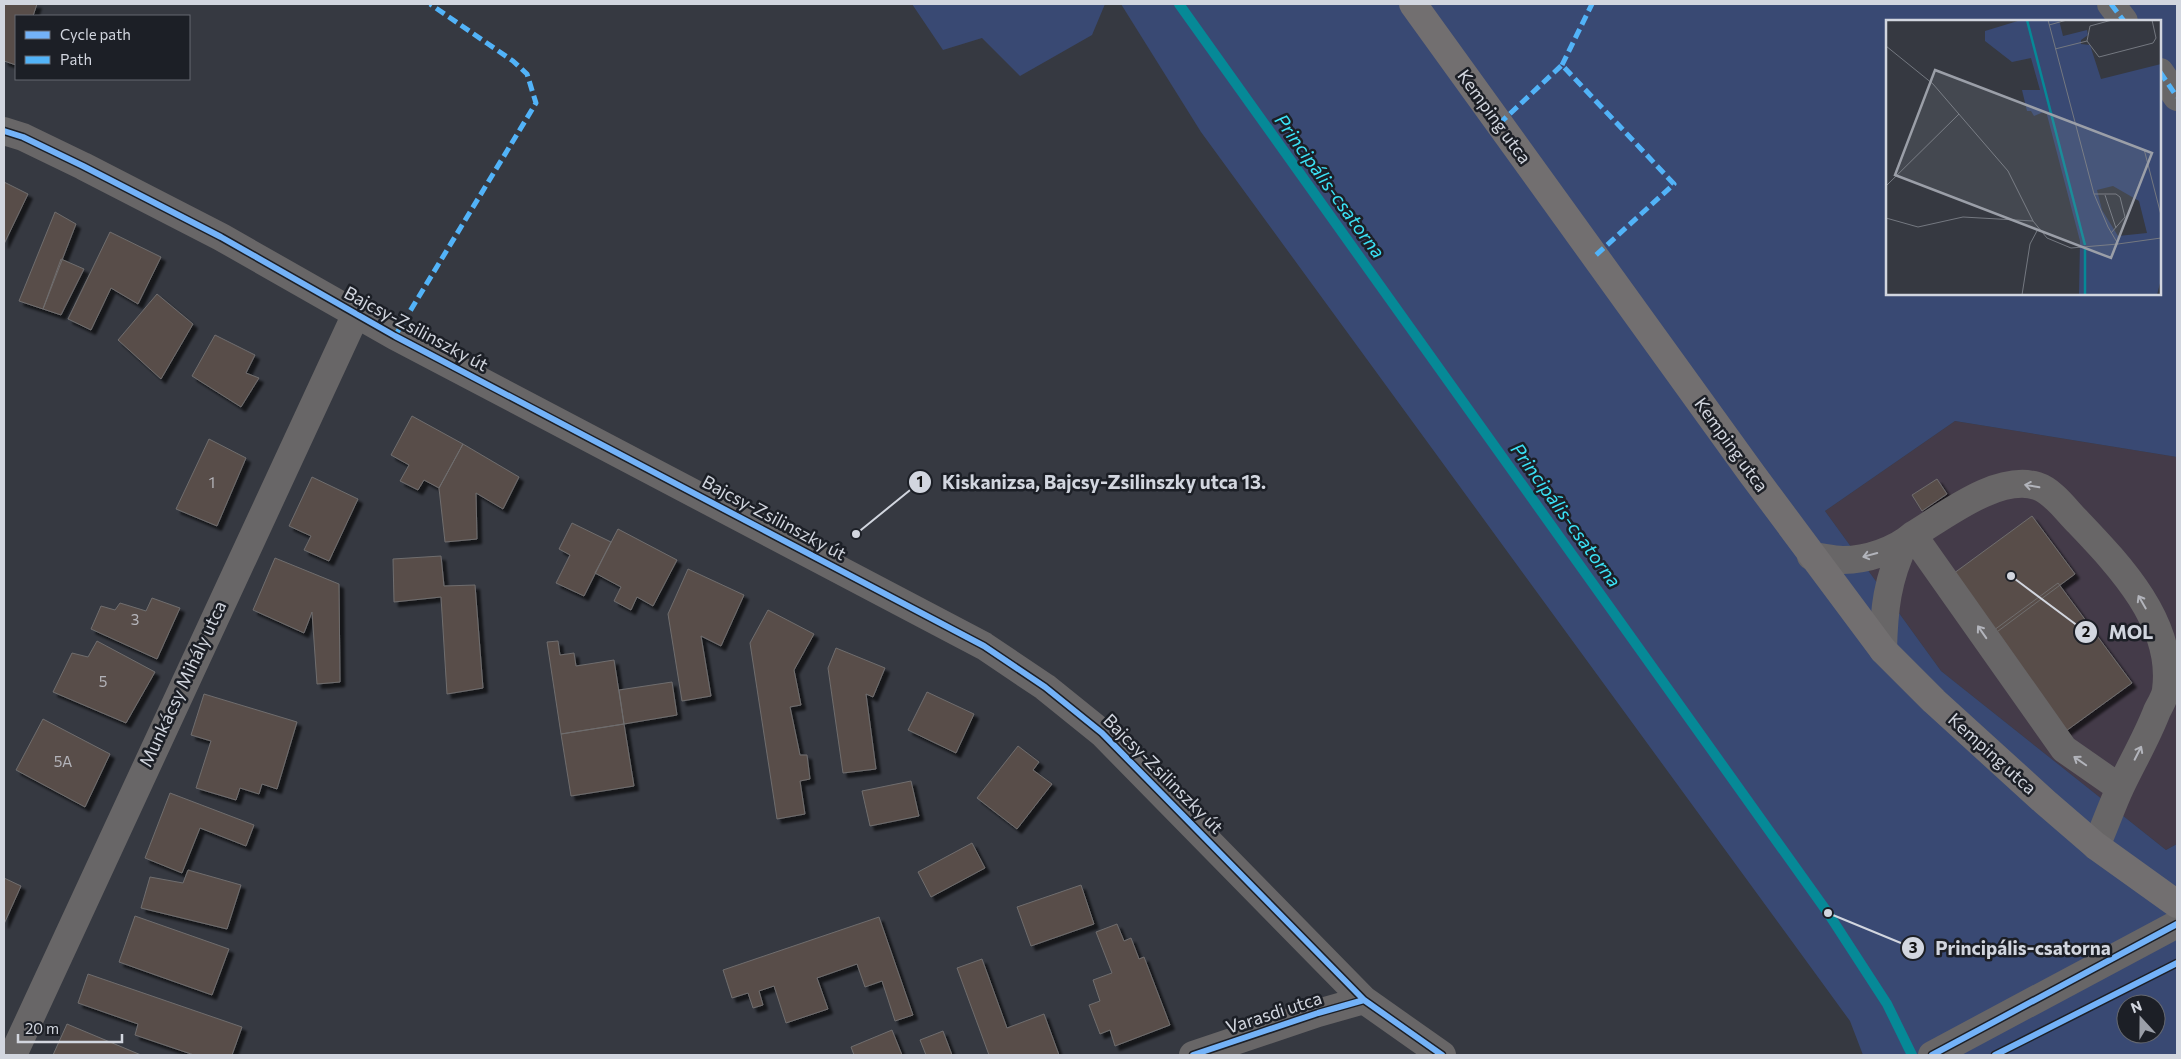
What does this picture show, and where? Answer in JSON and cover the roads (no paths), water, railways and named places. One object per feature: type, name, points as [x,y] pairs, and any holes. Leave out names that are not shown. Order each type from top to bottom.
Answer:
[{"type":"main road","name":"Kemping utca","points":[[1412,4],[1812,556],[1883,650],[1934,701],[2096,846],[2177,904]]},
{"type":"street","points":[[2111,4],[2123,20]]},
{"type":"street","points":[[2161,73],[2177,97]]},
{"type":"street","name":"Bajcsy-Zsilinszky út","points":[[4,130],[23,137],[83,166],[213,233],[356,314],[984,646],[1045,687],[1102,733],[1364,1000],[1440,1055]]},
{"type":"street","name":"Munkácsy Mihály utca","points":[[13,1055],[356,314]]},
{"type":"street","points":[[1812,556],[1844,560],[1887,550],[1985,492],[2008,486],[2038,486],[2056,500],[2114,561],[2139,596],[2157,628],[2165,658],[2166,691],[2148,735],[2120,788],[2096,846]]},
{"type":"street","points":[[1883,650],[1884,614],[1891,575],[1909,538]]},
{"type":"street","points":[[1909,538],[2064,749],[2120,788]]},
{"type":"street","points":[[1932,1055],[2177,924]]},
{"type":"street","name":"Varasdi utca","points":[[1193,1055],[1318,1013],[1364,1000]]},
{"type":"waterway","name":"Principális-csatorna","points":[[1179,4],[1828,913],[1887,1004],[1912,1055]]},
{"type":"place","name":"Kiskanizsa, Bajcsy-Zsilinszky utca 13.","points":[[856,534]]},
{"type":"place","name":"MOL","points":[[2011,576]]},
{"type":"place","name":"Principális-csatorna","points":[[1828,913]]}]
